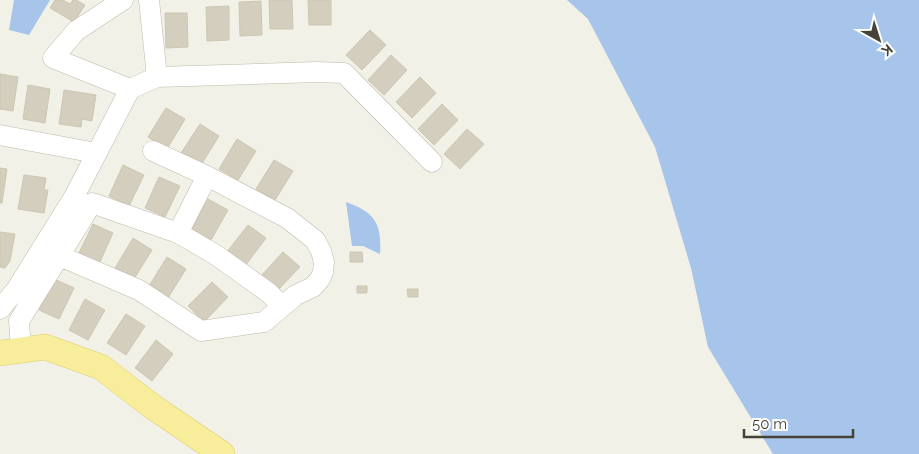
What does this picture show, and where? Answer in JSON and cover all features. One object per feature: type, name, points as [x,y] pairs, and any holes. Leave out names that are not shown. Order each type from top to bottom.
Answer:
[{"type":"main road","points":[[11,351],[45,347],[100,367],[153,407],[222,454]]},
{"type":"street","points":[[123,0],[76,30],[53,58],[130,89]]},
{"type":"street","points":[[149,0],[157,77]]},
{"type":"street","points":[[0,309],[8,288],[74,197],[130,89],[157,77],[317,72],[344,73],[432,162]]},
{"type":"street","points":[[0,135],[96,153]]},
{"type":"street","points":[[60,256],[139,290],[201,331],[264,322],[296,295],[313,287],[320,279],[324,262],[315,240],[287,218],[207,176],[153,151]]},
{"type":"street","points":[[178,232],[207,176]]},
{"type":"street","points":[[11,351],[19,321],[92,203],[178,232],[216,255],[269,293],[282,306]]},
{"type":"water","points":[[14,0],[50,0],[29,35],[9,30]]},
{"type":"water","points":[[567,0],[919,0],[919,454],[773,454],[708,347],[691,268],[655,147],[588,19]]},
{"type":"water","points":[[346,202],[364,210],[375,220],[380,235],[380,254],[363,246],[352,246]]},
{"type":"building","points":[[55,0],[63,0],[70,4],[73,0],[76,0],[85,5],[74,22],[50,8]]},
{"type":"building","points":[[269,0],[292,0],[293,29],[270,29]]},
{"type":"building","points":[[308,0],[331,0],[331,25],[309,25]]},
{"type":"building","points":[[261,1],[262,35],[240,36],[239,2]]},
{"type":"building","points":[[229,6],[229,40],[207,41],[206,7]]},
{"type":"building","points":[[165,13],[187,13],[188,47],[166,48]]},
{"type":"building","points":[[370,30],[386,45],[362,70],[346,55]]},
{"type":"building","points":[[391,55],[407,70],[384,95],[368,80]]},
{"type":"building","points":[[0,74],[18,77],[13,111],[0,109]]},
{"type":"building","points":[[420,77],[436,93],[412,118],[396,102]]},
{"type":"building","points":[[28,85],[50,89],[45,123],[23,119]]},
{"type":"building","points":[[64,90],[96,95],[92,121],[82,119],[81,127],[59,124]]},
{"type":"building","points":[[442,104],[458,120],[434,145],[418,129]]},
{"type":"building","points":[[166,108],[185,119],[167,149],[148,137]]},
{"type":"building","points":[[200,124],[219,136],[201,165],[181,153]]},
{"type":"building","points":[[467,129],[484,144],[460,169],[444,154]]},
{"type":"building","points":[[237,139],[256,151],[238,180],[219,169]]},
{"type":"building","points":[[274,160],[293,171],[275,200],[256,189]]},
{"type":"building","points":[[123,165],[144,175],[129,206],[109,196]]},
{"type":"building","points":[[0,168],[7,169],[2,203],[0,203]]},
{"type":"building","points":[[24,175],[46,178],[44,190],[48,190],[44,213],[18,209]]},
{"type":"building","points":[[159,177],[180,186],[165,217],[145,208]]},
{"type":"building","points":[[208,199],[228,210],[211,240],[192,229]]},
{"type":"building","points":[[93,224],[113,233],[99,264],[78,255]]},
{"type":"building","points":[[248,225],[266,238],[245,266],[227,252]]},
{"type":"building","points":[[0,232],[15,234],[10,261],[5,268],[0,267]]},
{"type":"building","points":[[133,238],[152,250],[134,279],[115,268]]},
{"type":"building","points":[[283,252],[300,267],[276,292],[260,277]]},
{"type":"building","points":[[350,252],[362,252],[363,262],[350,262]]},
{"type":"building","points":[[167,257],[186,269],[168,298],[149,286]]},
{"type":"building","points":[[54,279],[74,288],[59,319],[39,310]]},
{"type":"building","points":[[212,282],[228,297],[204,322],[188,306]]},
{"type":"building","points":[[357,286],[367,286],[367,293],[357,293]]},
{"type":"building","points":[[407,289],[418,289],[418,297],[408,297]]},
{"type":"building","points":[[85,299],[105,310],[88,340],[69,330]]},
{"type":"building","points":[[126,314],[145,326],[126,355],[107,343]]},
{"type":"building","points":[[156,340],[173,354],[152,381],[135,368]]}]
